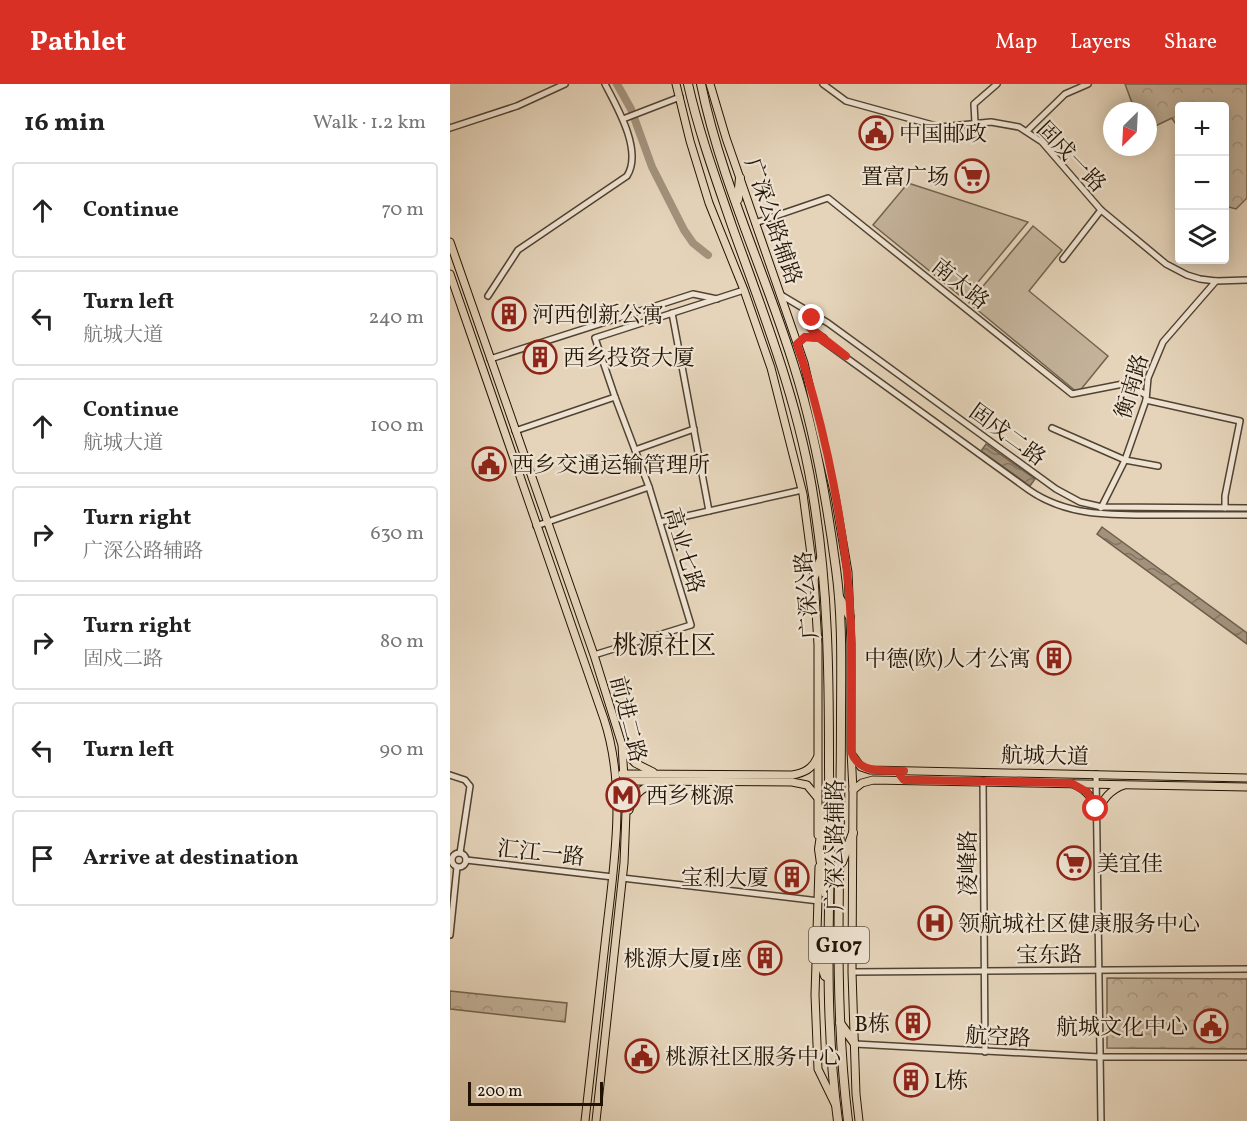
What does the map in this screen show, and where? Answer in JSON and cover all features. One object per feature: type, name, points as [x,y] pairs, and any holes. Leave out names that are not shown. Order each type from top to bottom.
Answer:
[{"type":"highway","name":"广深公路","points":[[688,84],[708,157],[782,368],[800,432],[814,498],[822,558],[829,647],[828,984],[831,1070],[838,1121]]},
{"type":"highway","name":"广深公路","points":[[701,84],[719,152],[794,366],[812,430],[837,572],[841,646],[838,986],[842,1067],[848,1121]]},
{"type":"highway","points":[[738,204],[740,178]]},
{"type":"highway","points":[[814,577],[822,558]]},
{"type":"highway","points":[[838,595],[850,617]]},
{"type":"highway","points":[[829,785],[819,849],[829,917]]},
{"type":"highway","points":[[840,866],[853,833]]},
{"type":"highway","points":[[817,952],[828,984]]},
{"type":"highway","points":[[840,1023],[855,1044]]},
{"type":"main road","name":"广深公路辅路","points":[[676,84],[709,203],[744,290],[771,368],[802,490],[814,577],[818,645],[819,901],[816,995],[818,1069],[835,1104]]},
{"type":"main road","name":"广深公路辅路","points":[[710,84],[797,344],[821,430],[848,573],[853,790],[852,972],[856,1094],[860,1121]]},
{"type":"main road","name":"前进二路","points":[[450,242],[594,655],[622,745],[626,822],[596,1121]]},
{"type":"main road","name":"前进二路","points":[[450,274],[454,296],[608,731],[615,757],[617,812],[613,877],[585,1121]]},
{"type":"main road","points":[[622,745],[625,753],[635,763],[662,778],[792,782],[807,785],[818,800]]},
{"type":"main road","name":"航城大道","points":[[851,751],[857,764],[865,769],[1247,778]]},
{"type":"main road","points":[[616,778],[792,774],[811,767],[818,755]]},
{"type":"main road","points":[[904,771],[900,775],[904,780]]},
{"type":"main road","points":[[626,822],[635,797],[645,787],[662,778]]},
{"type":"main road","name":"航城大道","points":[[853,790],[867,781],[904,780],[1247,787]]},
{"type":"main road","points":[[1065,782],[1077,785],[1087,792],[1094,803],[1097,815]]},
{"type":"main road","points":[[1097,815],[1105,797],[1115,788],[1128,784]]},
{"type":"street","points":[[450,128],[517,106],[565,84]]},
{"type":"street","points":[[488,296],[518,250],[627,176],[633,164],[633,157],[623,119],[605,84]]},
{"type":"street","name":"固戍一路","points":[[823,84],[846,101],[940,127],[1001,122],[1027,131],[1042,142],[1101,210],[1166,264],[1187,274],[1216,281],[1247,280]]},
{"type":"street","points":[[975,123],[974,104],[997,84]]},
{"type":"street","points":[[1027,131],[1065,94],[1085,85]]},
{"type":"street","points":[[623,119],[680,97]]},
{"type":"street","name":"南太路","points":[[755,223],[828,198],[1072,394],[1123,384],[1131,386],[1146,398]]},
{"type":"street","points":[[1063,259],[1101,210]]},
{"type":"street","name":"衡南路","points":[[1097,514],[1125,460],[1146,398],[1148,378],[1163,342],[1216,281]]},
{"type":"street","points":[[709,511],[672,313],[744,290]]},
{"type":"street","points":[[490,359],[693,294],[717,299]]},
{"type":"street","name":"固戍二路","points":[[780,294],[812,312],[1056,489],[1080,502],[1102,507],[1247,508]]},
{"type":"street","name":"高业七路","points":[[594,655],[691,625],[649,487],[595,339],[672,313]]},
{"type":"street","points":[[846,356],[809,327],[809,319],[816,318],[854,342]]},
{"type":"street","name":"固戍二路","points":[[797,344],[805,337],[813,336],[846,356],[1029,490],[1048,501],[1097,514],[1247,515]]},
{"type":"street","points":[[515,431],[615,397]]},
{"type":"street","points":[[1146,398],[1240,421],[1225,496],[1225,508]]},
{"type":"street","points":[[1052,428],[1125,460],[1158,466]]},
{"type":"street","points":[[635,450],[694,429]]},
{"type":"street","points":[[536,526],[649,487]]},
{"type":"street","points":[[1048,501],[1056,498],[1056,489]]},
{"type":"street","points":[[660,522],[802,490]]},
{"type":"street","points":[[1096,774],[1101,1121]]},
{"type":"street","points":[[450,775],[465,780],[470,786],[460,853],[466,860],[463,866],[457,867]]},
{"type":"street","name":"凌峰路","points":[[983,781],[985,1052]]},
{"type":"street","points":[[457,867],[451,860],[454,855],[460,853]]},
{"type":"street","name":"汇江一路","points":[[466,860],[613,877]]},
{"type":"street","points":[[450,935],[457,867]]},
{"type":"street","points":[[622,878],[819,901]]},
{"type":"street","name":"宝东路","points":[[852,972],[1247,969]]},
{"type":"street","name":"航空路","points":[[855,1044],[1100,1057],[1247,1057]]},
{"type":"green space","points":[[1125,84],[1247,84],[1247,198],[1236,209],[1229,207],[1229,102],[1175,102],[1175,123],[1172,118],[1157,125],[1157,102],[1132,102]]},
{"type":"green space","points":[[908,183],[1028,222],[964,299],[873,225]]},
{"type":"green space","points":[[1033,226],[1062,250],[1029,291],[1108,356],[1078,393],[969,303]]},
{"type":"green space","points":[[1107,978],[1247,979],[1247,1049],[1107,1048]]},
{"type":"green space","points":[[450,991],[567,1003],[565,1022],[450,1009]]},
{"type":"water","points":[[986,444],[1035,479],[1030,486],[981,451]]},
{"type":"water","points":[[1102,527],[1247,633],[1247,644],[1097,534]]},
{"type":"waterway","points":[[617,84],[631,109],[652,167],[684,230],[693,243],[708,255]]},
{"type":"place","name":"中国邮政","points":[[876,133]]},
{"type":"place","name":"置富广场","points":[[972,176]]},
{"type":"place","name":"河西创新公寓","points":[[509,314]]},
{"type":"place","name":"西乡投资大厦","points":[[540,357]]},
{"type":"place","name":"西乡交通运输管理所","points":[[489,464]]},
{"type":"place","name":"中德(欧)人才公寓","points":[[1054,658]]},
{"type":"place","name":"西乡桃源","points":[[623,795]]},
{"type":"place","name":"美宜佳","points":[[1074,863]]},
{"type":"place","name":"宝利大厦","points":[[792,877]]},
{"type":"place","name":"领航城社区健康服务中心","points":[[935,923]]},
{"type":"place","name":"桃源大厦1座","points":[[765,958]]},
{"type":"place","name":"B栋","points":[[913,1023]]},
{"type":"place","name":"航城文化中心","points":[[1211,1026]]},
{"type":"place","name":"桃源社区服务中心","points":[[642,1056]]},
{"type":"place","name":"L栋","points":[[911,1080]]},
{"type":"district","name":"桃源社区","points":[[664,645]]},
{"type":"route","points":[[812,318],[808,322],[809,327],[846,356],[813,336],[801,339],[797,344],[821,430],[848,573],[851,644],[851,751],[857,764],[870,770],[904,771],[901,771],[900,778],[904,780],[1071,783],[1087,792],[1096,809]]}]
